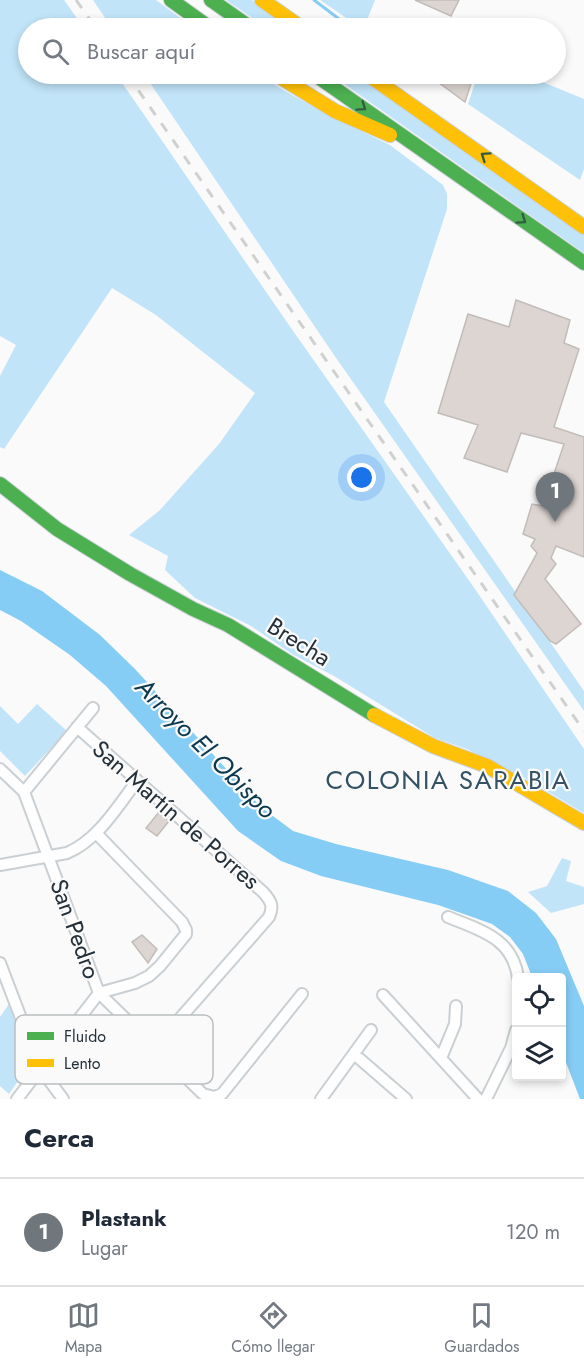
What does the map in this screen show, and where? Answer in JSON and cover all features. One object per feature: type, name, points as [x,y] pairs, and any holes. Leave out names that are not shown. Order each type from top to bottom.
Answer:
[{"type":"main road","points":[[171,0],[196,18]]},
{"type":"main road","points":[[211,0],[237,18]]},
{"type":"main road","points":[[262,0],[288,18]]},
{"type":"main road","points":[[290,84],[352,120],[408,140]]},
{"type":"main road","points":[[328,84],[584,263]]},
{"type":"main road","points":[[382,84],[584,226]]},
{"type":"main road","name":"Brecha","points":[[0,484],[57,529],[130,574],[193,609],[228,625],[384,720],[433,746],[487,766],[584,823]]},
{"type":"street","points":[[0,769],[24,792],[93,708]]},
{"type":"street","name":"San Martín de Porres","points":[[77,727],[263,892],[272,905],[269,917],[183,1015]]},
{"type":"street","points":[[0,865],[76,850],[96,833],[137,781]]},
{"type":"street","name":"San Pedro","points":[[24,792],[99,993],[121,1015]]},
{"type":"street","points":[[82,1015],[99,993],[135,983],[149,976],[183,938],[186,930],[182,922],[96,833]]},
{"type":"street","points":[[448,917],[497,939],[508,951],[516,965],[517,973]]},
{"type":"street","points":[[0,963],[20,1015]]},
{"type":"street","name":"San Pedro","points":[[192,1084],[203,1094],[214,1097],[222,1094],[302,994]]},
{"type":"street","points":[[383,995],[478,1099]]},
{"type":"street","points":[[441,1058],[455,1024],[456,1006]]},
{"type":"street","points":[[321,1099],[371,1030]]},
{"type":"street","points":[[486,1099],[512,1044]]},
{"type":"street","points":[[354,1054],[406,1099]]},
{"type":"street","points":[[17,1099],[28,1084]]},
{"type":"street","points":[[52,1084],[63,1099]]},
{"type":"shaded area","points":[[0,0],[64,0],[77,18],[18,18],[18,84],[123,84],[584,749],[584,813],[523,777],[467,749],[435,738],[334,676],[292,654],[251,626],[195,598],[165,570],[168,556],[129,535],[160,510],[219,444],[255,393],[156,315],[112,288],[4,449],[0,447],[0,376],[16,345],[0,336]]},
{"type":"shaded area","points":[[93,0],[156,0],[180,18],[105,18]]},
{"type":"shaded area","points":[[226,0],[252,0],[278,18],[252,18]]},
{"type":"shaded area","points":[[320,0],[375,0],[368,18],[346,18]]},
{"type":"shaded area","points":[[151,84],[274,84],[326,114],[390,145],[443,185],[447,194],[447,209],[384,402],[584,691],[584,711],[334,355]]},
{"type":"shaded area","points":[[344,84],[371,84],[584,234],[584,253]]},
{"type":"shaded area","points":[[475,84],[547,84],[584,99],[584,169],[580,180],[468,104]]},
{"type":"shaded area","points":[[37,704],[67,731],[25,776],[0,751],[0,706],[18,724]]},
{"type":"shaded area","points":[[562,858],[571,861],[566,881],[584,887],[584,904],[551,913],[528,892],[547,886]]},
{"type":"shaded area","points":[[9,1004],[15,1021],[16,1084],[9,1094],[0,1086],[0,1017]]},
{"type":"water","name":"Arroyo El Obispo","points":[[0,570],[42,591],[100,635],[135,669],[261,807],[293,831],[336,844],[448,870],[508,891],[536,913],[556,939],[584,1006],[584,1099],[580,1099],[566,1062],[566,973],[530,973],[523,954],[510,937],[492,924],[438,905],[321,876],[281,861],[238,831],[106,686],[70,655],[21,621],[0,610]]},
{"type":"building","points":[[415,0],[459,0],[451,16]]},
{"type":"building","points":[[441,84],[471,84],[465,102]]},
{"type":"building","points":[[516,300],[570,320],[564,343],[579,349],[554,427],[584,437],[584,557],[556,546],[551,558],[556,564],[545,579],[581,624],[556,644],[550,641],[514,595],[537,553],[531,546],[535,539],[523,534],[532,504],[543,506],[564,444],[521,433],[507,472],[464,458],[478,425],[438,413],[468,314],[509,327]]},
{"type":"building","points":[[159,812],[169,821],[157,836],[146,828]]},
{"type":"building","points":[[142,935],[157,949],[148,963],[132,942]]},
{"type":"waterway","points":[[314,0],[338,18]]},
{"type":"railway","points":[[76,0],[89,18]]},
{"type":"railway","points":[[134,84],[584,731]]},
{"type":"traffic: fast","points":[[171,0],[196,18]]},
{"type":"traffic: fast","points":[[211,0],[237,18]]},
{"type":"traffic: fast","points":[[328,84],[584,263]]},
{"type":"traffic: fast","points":[[0,484],[57,529],[130,574],[193,609],[228,625],[374,715]]},
{"type":"traffic: slow","points":[[262,0],[288,18]]},
{"type":"traffic: slow","points":[[291,84],[335,111],[390,135]]},
{"type":"traffic: slow","points":[[381,84],[584,227]]},
{"type":"traffic: slow","points":[[374,715],[433,746],[487,766],[584,823]]},
{"type":"place","name":"Plastank","points":[[555,522]]},
{"type":"district","name":"COLONIA SARABIA","points":[[448,780]]}]
